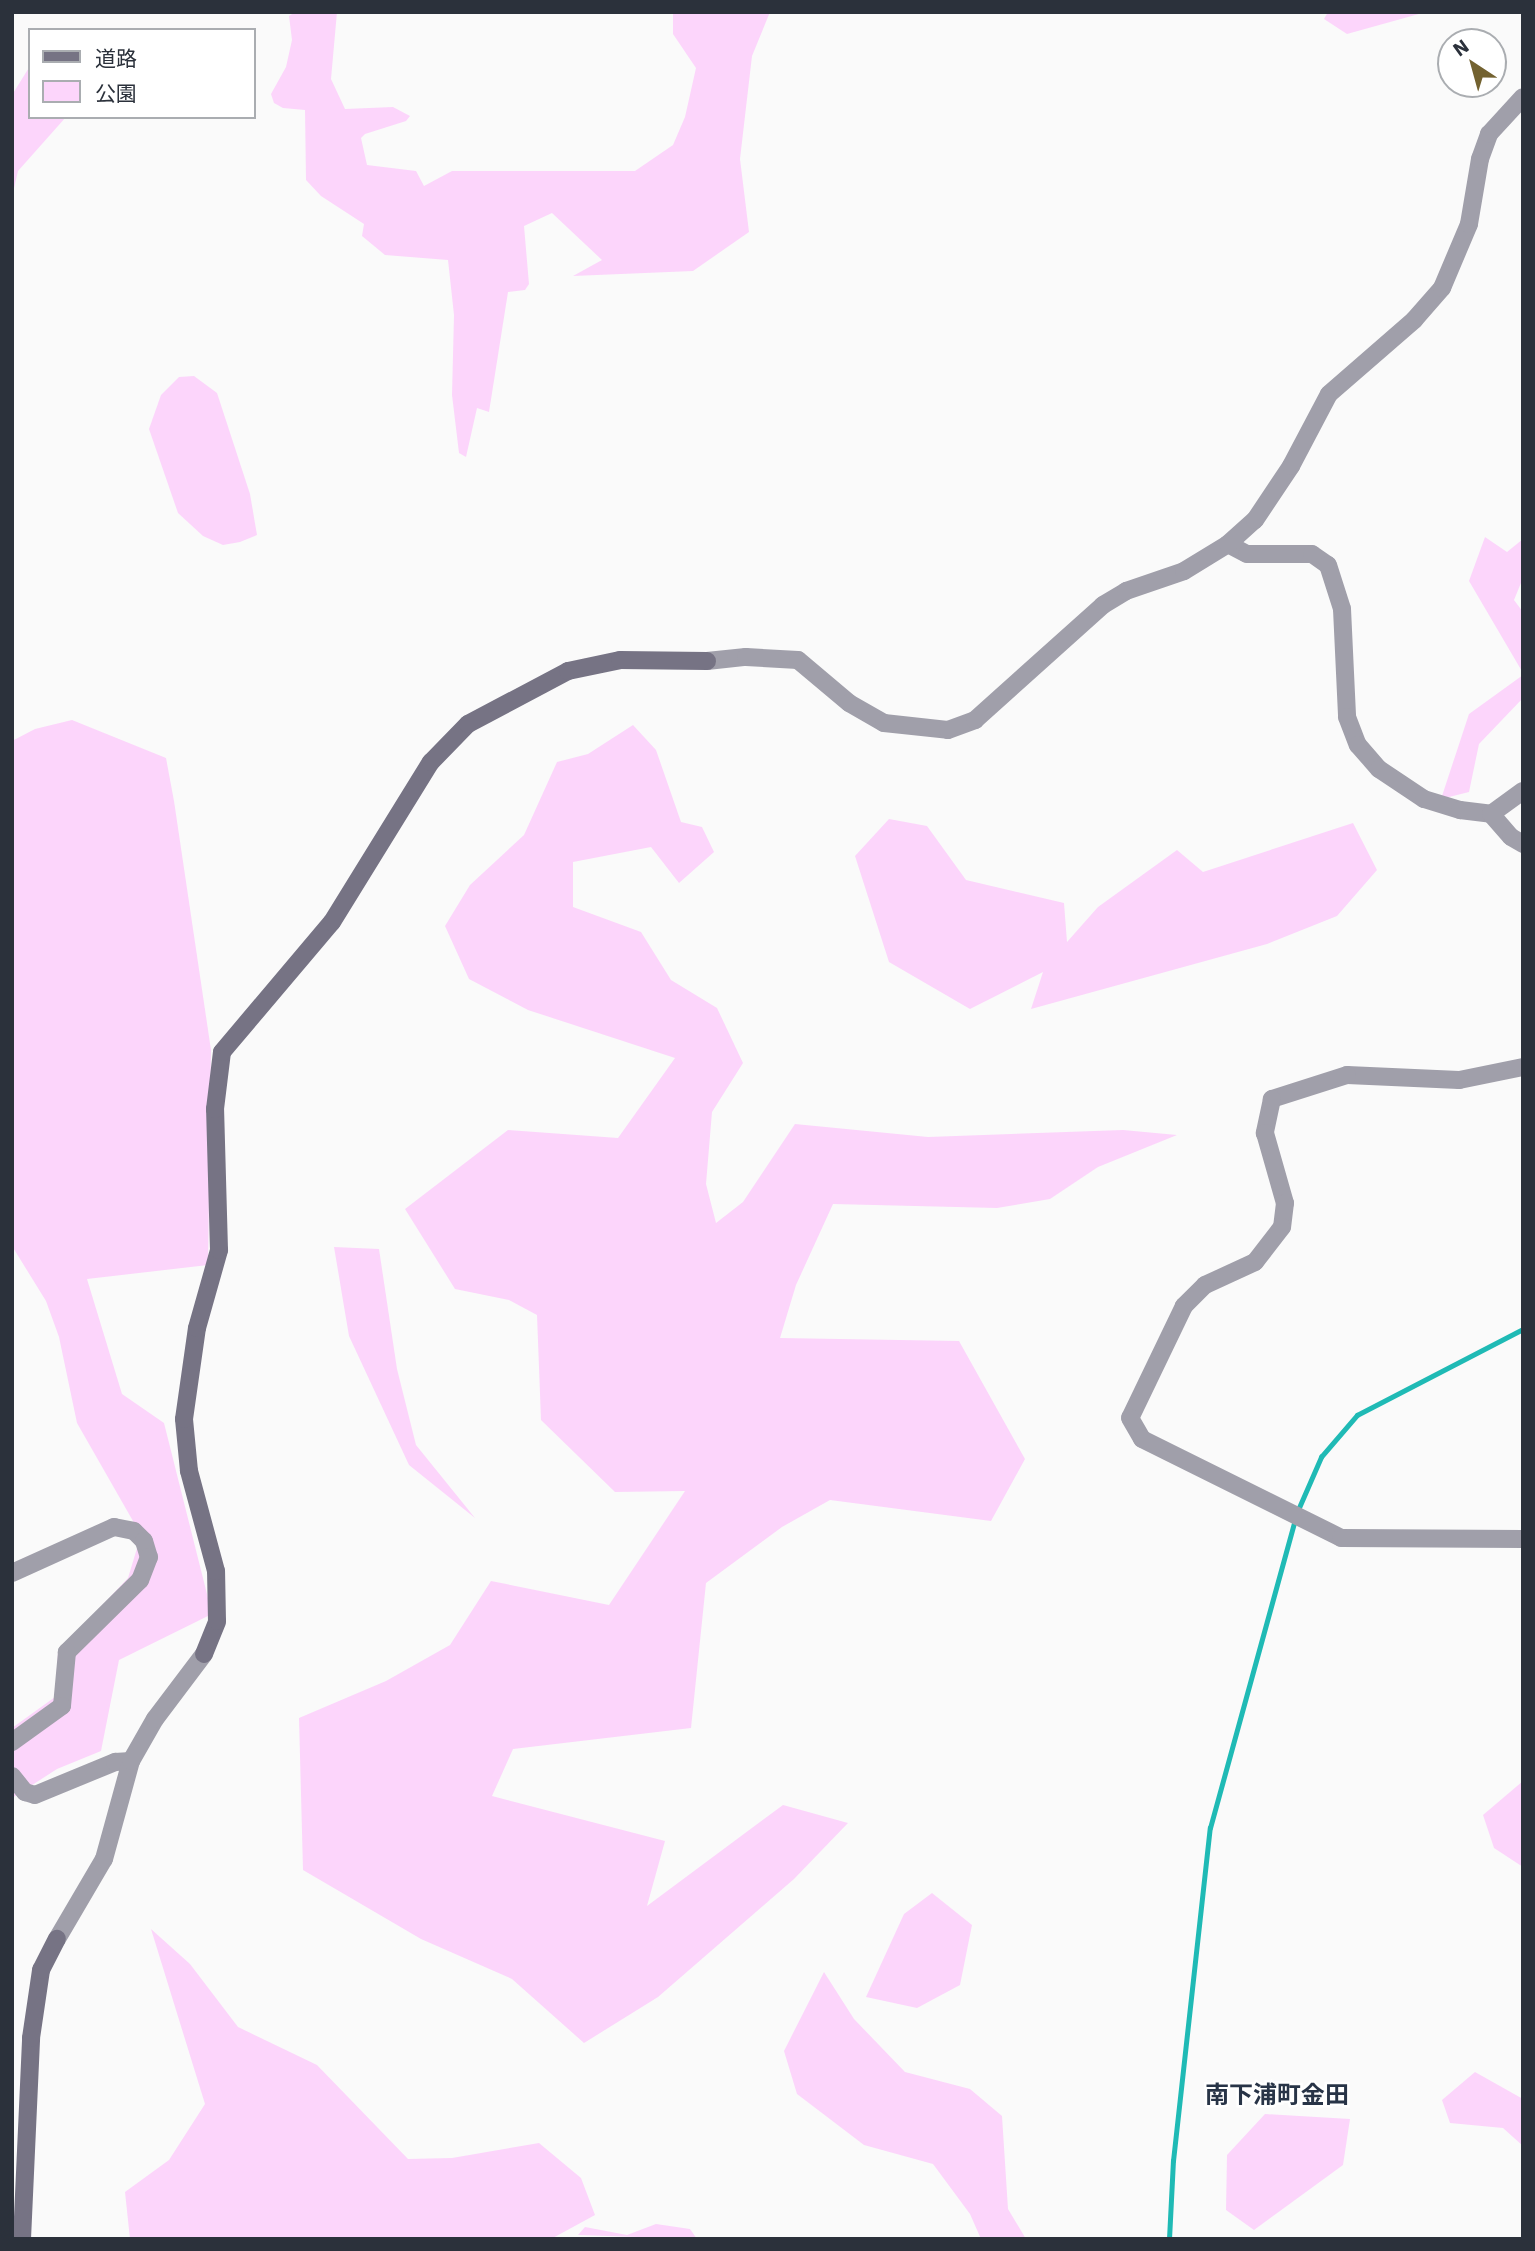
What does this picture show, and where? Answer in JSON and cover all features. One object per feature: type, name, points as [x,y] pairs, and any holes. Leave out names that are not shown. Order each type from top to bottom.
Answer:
[{"type":"street","points":[[22,2239],[31,2038],[41,1970],[104,1860],[131,1761],[155,1719],[204,1654],[217,1621],[216,1571],[189,1471],[184,1419],[197,1328],[219,1250],[215,1109],[222,1052],[332,922],[431,761],[468,724],[568,671],[620,660],[707,661],[746,656],[798,660],[849,703],[884,723],[948,730],[975,720],[1103,605],[1126,591],[1184,571],[1228,544],[1255,520],[1273,495],[1329,394],[1414,320],[1442,288],[1469,224],[1480,159],[1489,134],[1523,97]]},
{"type":"street","points":[[1228,544],[1247,554],[1322,557],[1340,599],[1348,717],[1358,745],[1379,769],[1424,799],[1491,814],[1511,838],[1523,844]]},
{"type":"street","points":[[1491,814],[1523,791]]},
{"type":"street","points":[[1523,1067],[1459,1080],[1347,1075],[1288,1092],[1268,1103],[1265,1133],[1285,1203],[1282,1227],[1255,1262],[1205,1286],[1184,1306],[1130,1418],[1142,1439],[1296,1518],[1358,1541],[1523,1539]]},
{"type":"street","points":[[12,1573],[114,1527],[134,1531],[144,1541],[149,1557],[140,1580],[66,1652],[62,1706],[12,1742]]},
{"type":"street","points":[[12,1776],[25,1792],[36,1795],[115,1762],[131,1761]]},
{"type":"green space","points":[[295,12],[337,12],[331,79],[345,109],[393,107],[410,116],[406,121],[365,134],[361,138],[367,165],[416,171],[424,186],[452,171],[635,171],[673,145],[685,117],[696,68],[673,34],[673,12],[770,12],[752,56],[740,159],[749,232],[693,271],[573,276],[602,260],[552,213],[524,226],[529,284],[525,290],[508,292],[489,412],[477,408],[466,457],[459,453],[452,395],[454,315],[448,260],[385,255],[362,236],[364,224],[321,196],[306,180],[305,110],[283,108],[274,103],[271,94],[286,67],[292,40],[289,16]]},
{"type":"green space","points":[[1328,12],[1426,12],[1347,34],[1324,19]]},
{"type":"green space","points":[[28,69],[28,119],[64,119],[18,171],[12,197],[12,95]]},
{"type":"green space","points":[[194,376],[217,393],[250,494],[257,535],[240,542],[223,545],[203,536],[178,513],[149,429],[161,395],[179,377]]},
{"type":"green space","points":[[1485,537],[1507,552],[1523,539],[1523,578],[1514,600],[1523,612],[1523,673],[1469,581]]},
{"type":"green space","points":[[1523,675],[1523,698],[1479,744],[1469,792],[1441,799],[1469,714]]},
{"type":"green space","points":[[72,720],[166,758],[174,801],[211,1050],[208,1265],[87,1279],[122,1394],[164,1423],[212,1614],[119,1660],[101,1751],[57,1769],[12,1798],[12,1728],[55,1697],[58,1652],[128,1578],[141,1535],[77,1423],[59,1337],[46,1301],[12,1246],[12,741],[35,729]]},
{"type":"green space","points":[[633,725],[656,750],[681,822],[702,827],[714,852],[679,883],[651,847],[573,862],[573,907],[641,932],[671,980],[717,1008],[743,1063],[712,1112],[706,1184],[716,1223],[743,1202],[795,1124],[928,1137],[1123,1130],[1177,1135],[1098,1167],[1050,1199],[997,1208],[833,1204],[796,1285],[780,1338],[959,1341],[1025,1459],[991,1521],[830,1500],[782,1527],[706,1583],[691,1728],[513,1749],[492,1796],[665,1841],[647,1906],[783,1805],[848,1823],[794,1879],[658,1997],[584,2043],[512,1979],[421,1939],[303,1870],[299,1718],[386,1681],[450,1645],[491,1581],[609,1605],[685,1491],[615,1492],[541,1420],[537,1315],[509,1300],[455,1289],[405,1209],[508,1130],[618,1138],[675,1058],[528,1010],[469,979],[445,926],[470,885],[524,835],[557,762],[588,754]]},
{"type":"green space","points":[[889,819],[927,826],[966,880],[1064,903],[1067,942],[1098,907],[1177,850],[1203,872],[1353,823],[1377,870],[1337,916],[1267,944],[1031,1009],[1043,972],[970,1009],[889,962],[855,856]]},
{"type":"green space","points":[[334,1247],[379,1249],[397,1369],[416,1445],[475,1518],[409,1465],[349,1336]]},
{"type":"green space","points":[[1523,1781],[1523,1867],[1494,1848],[1483,1815]]},
{"type":"green space","points":[[932,1893],[972,1925],[960,1985],[917,2008],[866,1997],[904,1914]]},
{"type":"green space","points":[[151,1929],[190,1964],[238,2027],[317,2065],[408,2159],[452,2158],[539,2143],[581,2178],[595,2215],[551,2239],[130,2239],[125,2192],[169,2160],[205,2104]]},
{"type":"green space","points":[[824,1972],[854,2019],[905,2072],[970,2089],[1002,2116],[1008,2209],[1026,2239],[981,2239],[970,2214],[933,2164],[864,2145],[797,2094],[784,2051]]},
{"type":"green space","points":[[1475,2072],[1523,2099],[1523,2146],[1503,2128],[1450,2123],[1442,2100]]},
{"type":"green space","points":[[1265,2114],[1350,2119],[1343,2165],[1254,2230],[1226,2210],[1227,2155]]},
{"type":"green space","points":[[656,2224],[690,2229],[697,2239],[578,2235],[585,2227],[627,2235]]},
{"type":"waterway","points":[[1298,1510],[1321,1457],[1357,1415],[1523,1329]]},
{"type":"waterway","points":[[1169,2239],[1173,2161],[1210,1828],[1295,1519]]},
{"type":"district","name":"南下浦町金田","points":[[1277,2095]]}]
